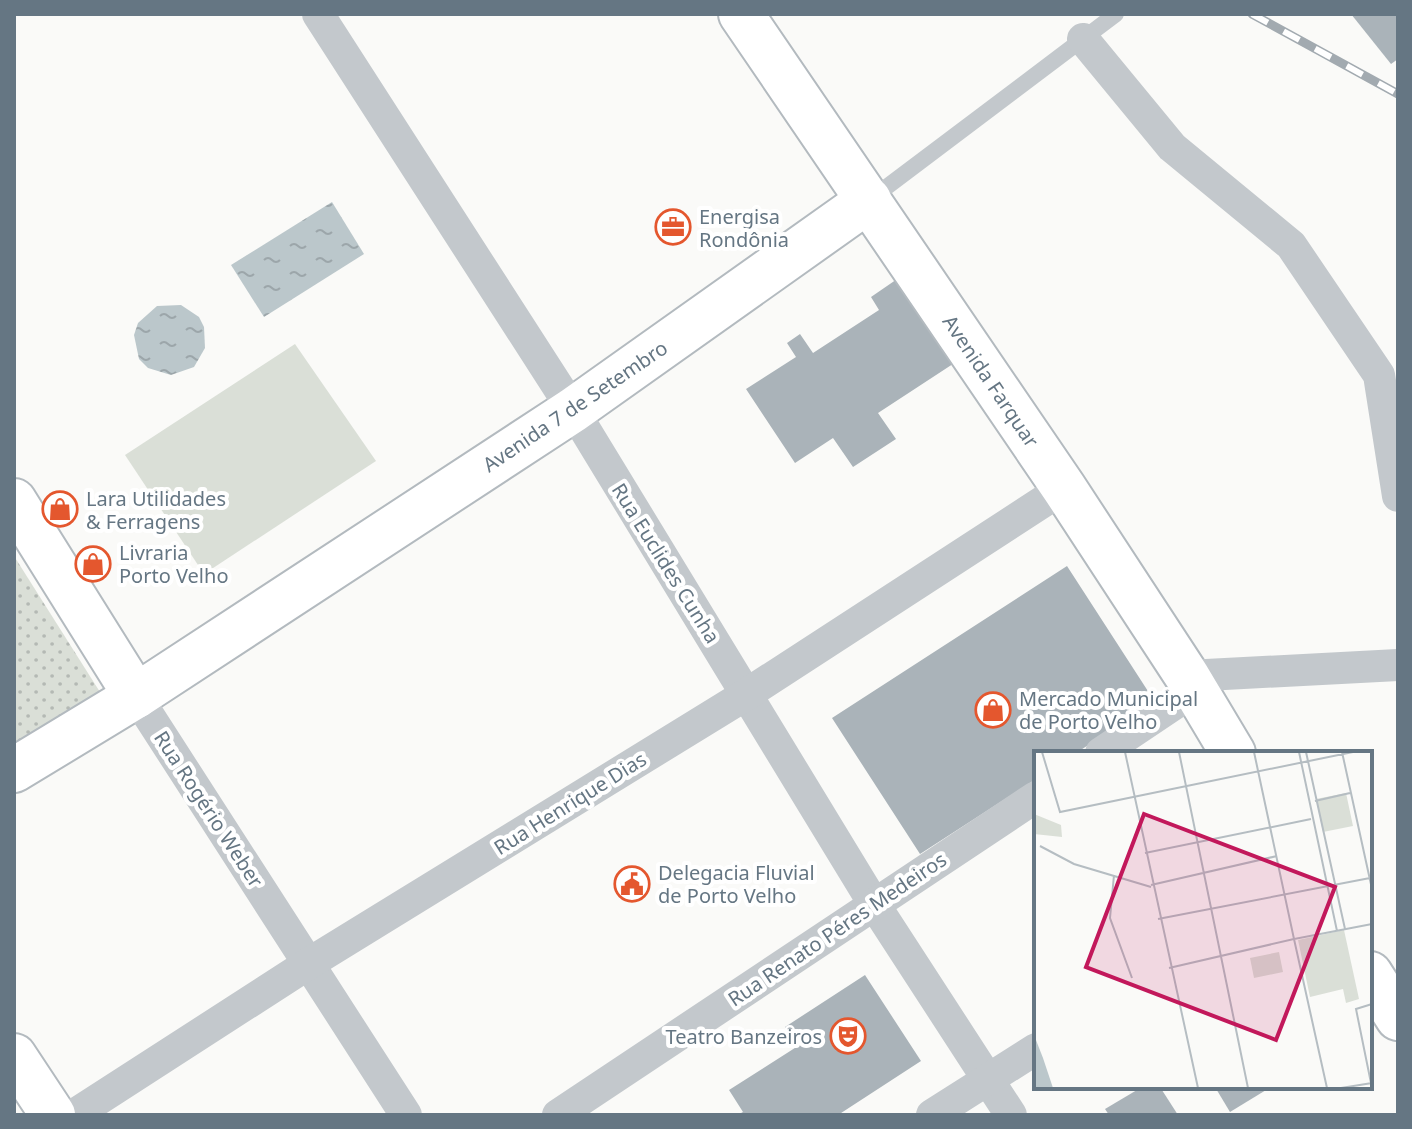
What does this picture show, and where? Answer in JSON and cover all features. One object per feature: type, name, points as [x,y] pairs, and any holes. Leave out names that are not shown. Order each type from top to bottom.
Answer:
[{"type":"street","name":"Rua Euclides Cunha","points":[[318,14],[573,410],[874,904],[1011,1115]]},
{"type":"street","name":"Avenida Farquar","points":[[741,14],[1064,488],[1232,751]]},
{"type":"street","points":[[1083,39],[1172,147],[1291,245],[1300,258],[1379,375],[1398,496]]},
{"type":"street","name":"Avenida 7 de Setembro","points":[[14,770],[136,696],[573,410],[869,200]]},
{"type":"street","name":"Rua Henrique Dias","points":[[74,1115],[308,964],[747,694],[1064,488]]},
{"type":"street","name":"Rua Rogério Weber","points":[[14,501],[406,1115]]},
{"type":"street","points":[[1104,751],[1191,683],[1398,665]]},
{"type":"street","name":"Rua Renato Péres Medeiros","points":[[558,1115],[1034,798]]},
{"type":"street","points":[[1372,977],[1398,1018]]},
{"type":"street","points":[[932,1115],[1034,1050]]},
{"type":"street","points":[[14,1056],[53,1115]]},
{"type":"lane","name":"Avenida 7 de Setembro","points":[[869,200],[1116,14]]},
{"type":"shaded area","points":[[295,344],[376,461],[204,574],[125,455]]},
{"type":"shaded area","points":[[14,556],[105,700],[14,759]]},
{"type":"water","points":[[332,202],[364,254],[264,317],[231,265]]},
{"type":"water","points":[[181,305],[199,317],[204,327],[205,348],[194,367],[171,375],[148,368],[139,359],[134,335],[138,323],[157,306]]},
{"type":"building","points":[[1351,14],[1398,14],[1398,59],[1391,64]]},
{"type":"building","points":[[903,275],[959,360],[878,413],[896,439],[853,467],[833,438],[795,463],[746,389],[796,357],[787,343],[800,334],[813,353],[879,310],[871,297]]},
{"type":"building","name":"Mercado Municipal de Porto Velho","points":[[1067,566],[1155,702],[1079,751],[1034,751],[1034,780],[920,854],[832,718]]},
{"type":"building","name":"Teatro Banzeiros","points":[[865,975],[921,1061],[838,1115],[737,1115],[743,1112],[729,1090],[798,1046],[785,1027]]},
{"type":"building","points":[[1139,1089],[1161,1089],[1178,1115],[1109,1115],[1105,1109]]},
{"type":"building","points":[[1216,1089],[1268,1089],[1230,1112]]},
{"type":"railway","points":[[1252,14],[1398,94]]},
{"type":"place","name":"Energisa Rondônia","points":[[673,227]]},
{"type":"place","name":"Lara Utilidades & Ferragens","points":[[60,509]]},
{"type":"place","name":"Livraria Porto Velho","points":[[93,564]]},
{"type":"place","name":"Mercado Municipal de Porto Velho","points":[[993,710]]},
{"type":"place","name":"Delegacia Fluvial de Porto Velho","points":[[632,884]]},
{"type":"place","name":"Teatro Banzeiros","points":[[848,1036]]}]
